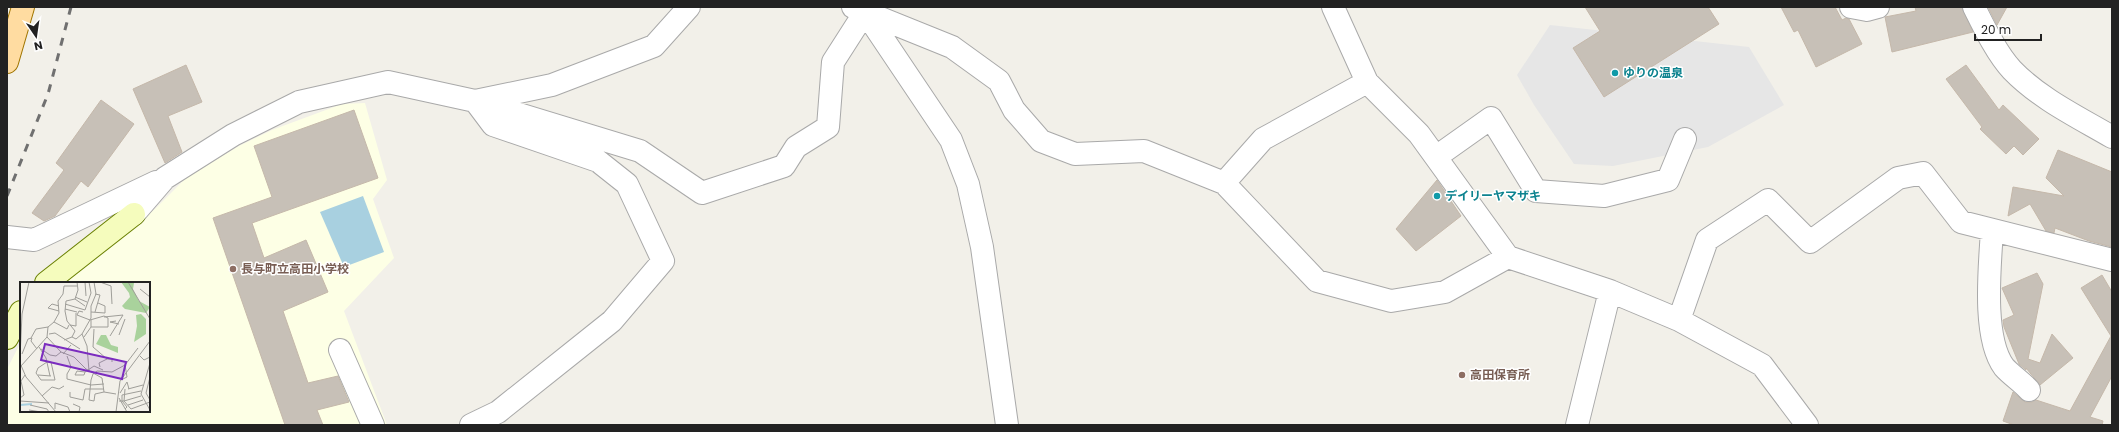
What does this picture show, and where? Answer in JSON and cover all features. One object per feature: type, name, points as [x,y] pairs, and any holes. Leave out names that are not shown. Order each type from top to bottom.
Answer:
[{"type":"main road","points":[[7,62],[23,7]]},
{"type":"street","points":[[475,101],[552,85],[654,46],[689,7]]},
{"type":"street","points":[[1333,7],[1367,82],[1419,134],[1508,257],[1610,291],[1678,320],[1762,365],[1807,425]]},
{"type":"street","points":[[1851,7],[1867,10],[1878,7]]},
{"type":"street","points":[[1974,7],[1985,29],[2011,69],[2041,96],[2112,137]]},
{"type":"street","points":[[7,237],[34,240],[164,178],[232,135],[299,102],[388,82],[475,101],[640,151],[702,193],[784,166],[796,146],[828,128],[833,62],[864,9]]},
{"type":"street","points":[[864,9],[952,46],[999,82],[1014,110],[1041,141],[1075,154],[1144,151],[1224,184],[1317,281],[1390,301],[1445,292],[1508,257]]},
{"type":"street","points":[[864,9],[951,140],[968,184],[982,246],[1007,425]]},
{"type":"street","points":[[1224,184],[1263,139],[1367,82]]},
{"type":"street","points":[[471,425],[503,419],[612,321],[663,260],[627,184],[598,161],[493,125],[475,101]]},
{"type":"street","points":[[1436,157],[1491,118],[1536,191],[1604,196],[1668,180],[1685,140]]},
{"type":"street","points":[[1678,320],[1707,240],[1768,200],[1810,242],[1898,178],[1923,173],[1961,222],[2112,260]]},
{"type":"street","points":[[47,282],[134,214],[164,178]]},
{"type":"street","points":[[1992,230],[1989,278],[1990,316],[1994,342],[2004,366],[2029,390]]},
{"type":"street","points":[[1577,425],[1610,291]]},
{"type":"street","points":[[7,338],[20,314]]},
{"type":"street","points":[[340,350],[374,425]]},
{"type":"shaded area","points":[[1550,25],[1749,47],[1784,105],[1708,147],[1613,166],[1574,164],[1534,105],[1517,75]]},
{"type":"shaded area","name":"長与町立高田小学校","points":[[365,103],[387,180],[373,199],[394,258],[344,311],[387,425],[7,425],[7,369],[20,344],[20,412],[150,412],[150,282],[66,282],[155,209],[186,178],[239,146],[272,130],[342,104]]},
{"type":"water","points":[[363,196],[384,252],[344,267],[320,212]]},
{"type":"building","name":"ゆりの温泉","points":[[1585,7],[1708,7],[1719,24],[1604,97],[1573,48],[1600,31]]},
{"type":"building","points":[[1781,7],[1835,7],[1842,20],[1846,18],[1849,19],[1862,44],[1816,67],[1798,30],[1794,32]]},
{"type":"building","points":[[1915,7],[1962,7],[1973,32],[1892,52],[1885,17],[1916,11]]},
{"type":"building","points":[[1988,7],[2007,7],[1997,25]]},
{"type":"building","points":[[186,65],[202,102],[168,116],[182,152],[165,163],[133,89]]},
{"type":"building","points":[[1966,65],[1999,110],[2003,105],[2039,139],[2023,155],[2014,146],[2006,154],[1980,129],[1982,127],[1946,79]]},
{"type":"building","points":[[101,100],[134,124],[88,187],[81,181],[55,216],[44,221],[32,213],[64,170],[56,163]]},
{"type":"building","points":[[354,110],[378,178],[252,223],[264,258],[306,240],[328,292],[283,311],[308,383],[338,376],[349,402],[317,410],[323,425],[285,425],[213,218],[272,197],[254,146]]},
{"type":"building","points":[[2058,150],[2112,172],[2112,247],[2089,241],[2055,228],[2054,233],[2046,231],[2030,204],[2008,216],[2013,187],[2064,196],[2046,178]]},
{"type":"building","name":"デイリーヤマザキ","points":[[1437,180],[1461,216],[1416,251],[1396,229]]},
{"type":"building","points":[[2037,273],[2043,284],[2028,359],[2040,363],[2052,334],[2073,358],[2040,385],[2026,368],[2026,370],[2019,364],[2004,327],[2003,320],[2014,315],[2002,288]]},
{"type":"building","points":[[2102,275],[2112,292],[2112,376],[2090,417],[2103,421],[2102,425],[2014,425],[2003,421],[2013,392],[2025,402],[2032,402],[2036,400],[2070,411],[2111,336],[2081,288]]},
{"type":"railway","points":[[7,196],[48,94],[71,7]]},
{"type":"place","name":"ゆりの温泉","points":[[1615,73]]},
{"type":"place","name":"デイリーヤマザキ","points":[[1437,196]]},
{"type":"place","name":"長与町立高田小学校","points":[[233,269]]},
{"type":"place","name":"高田保育所","points":[[1462,375]]}]
